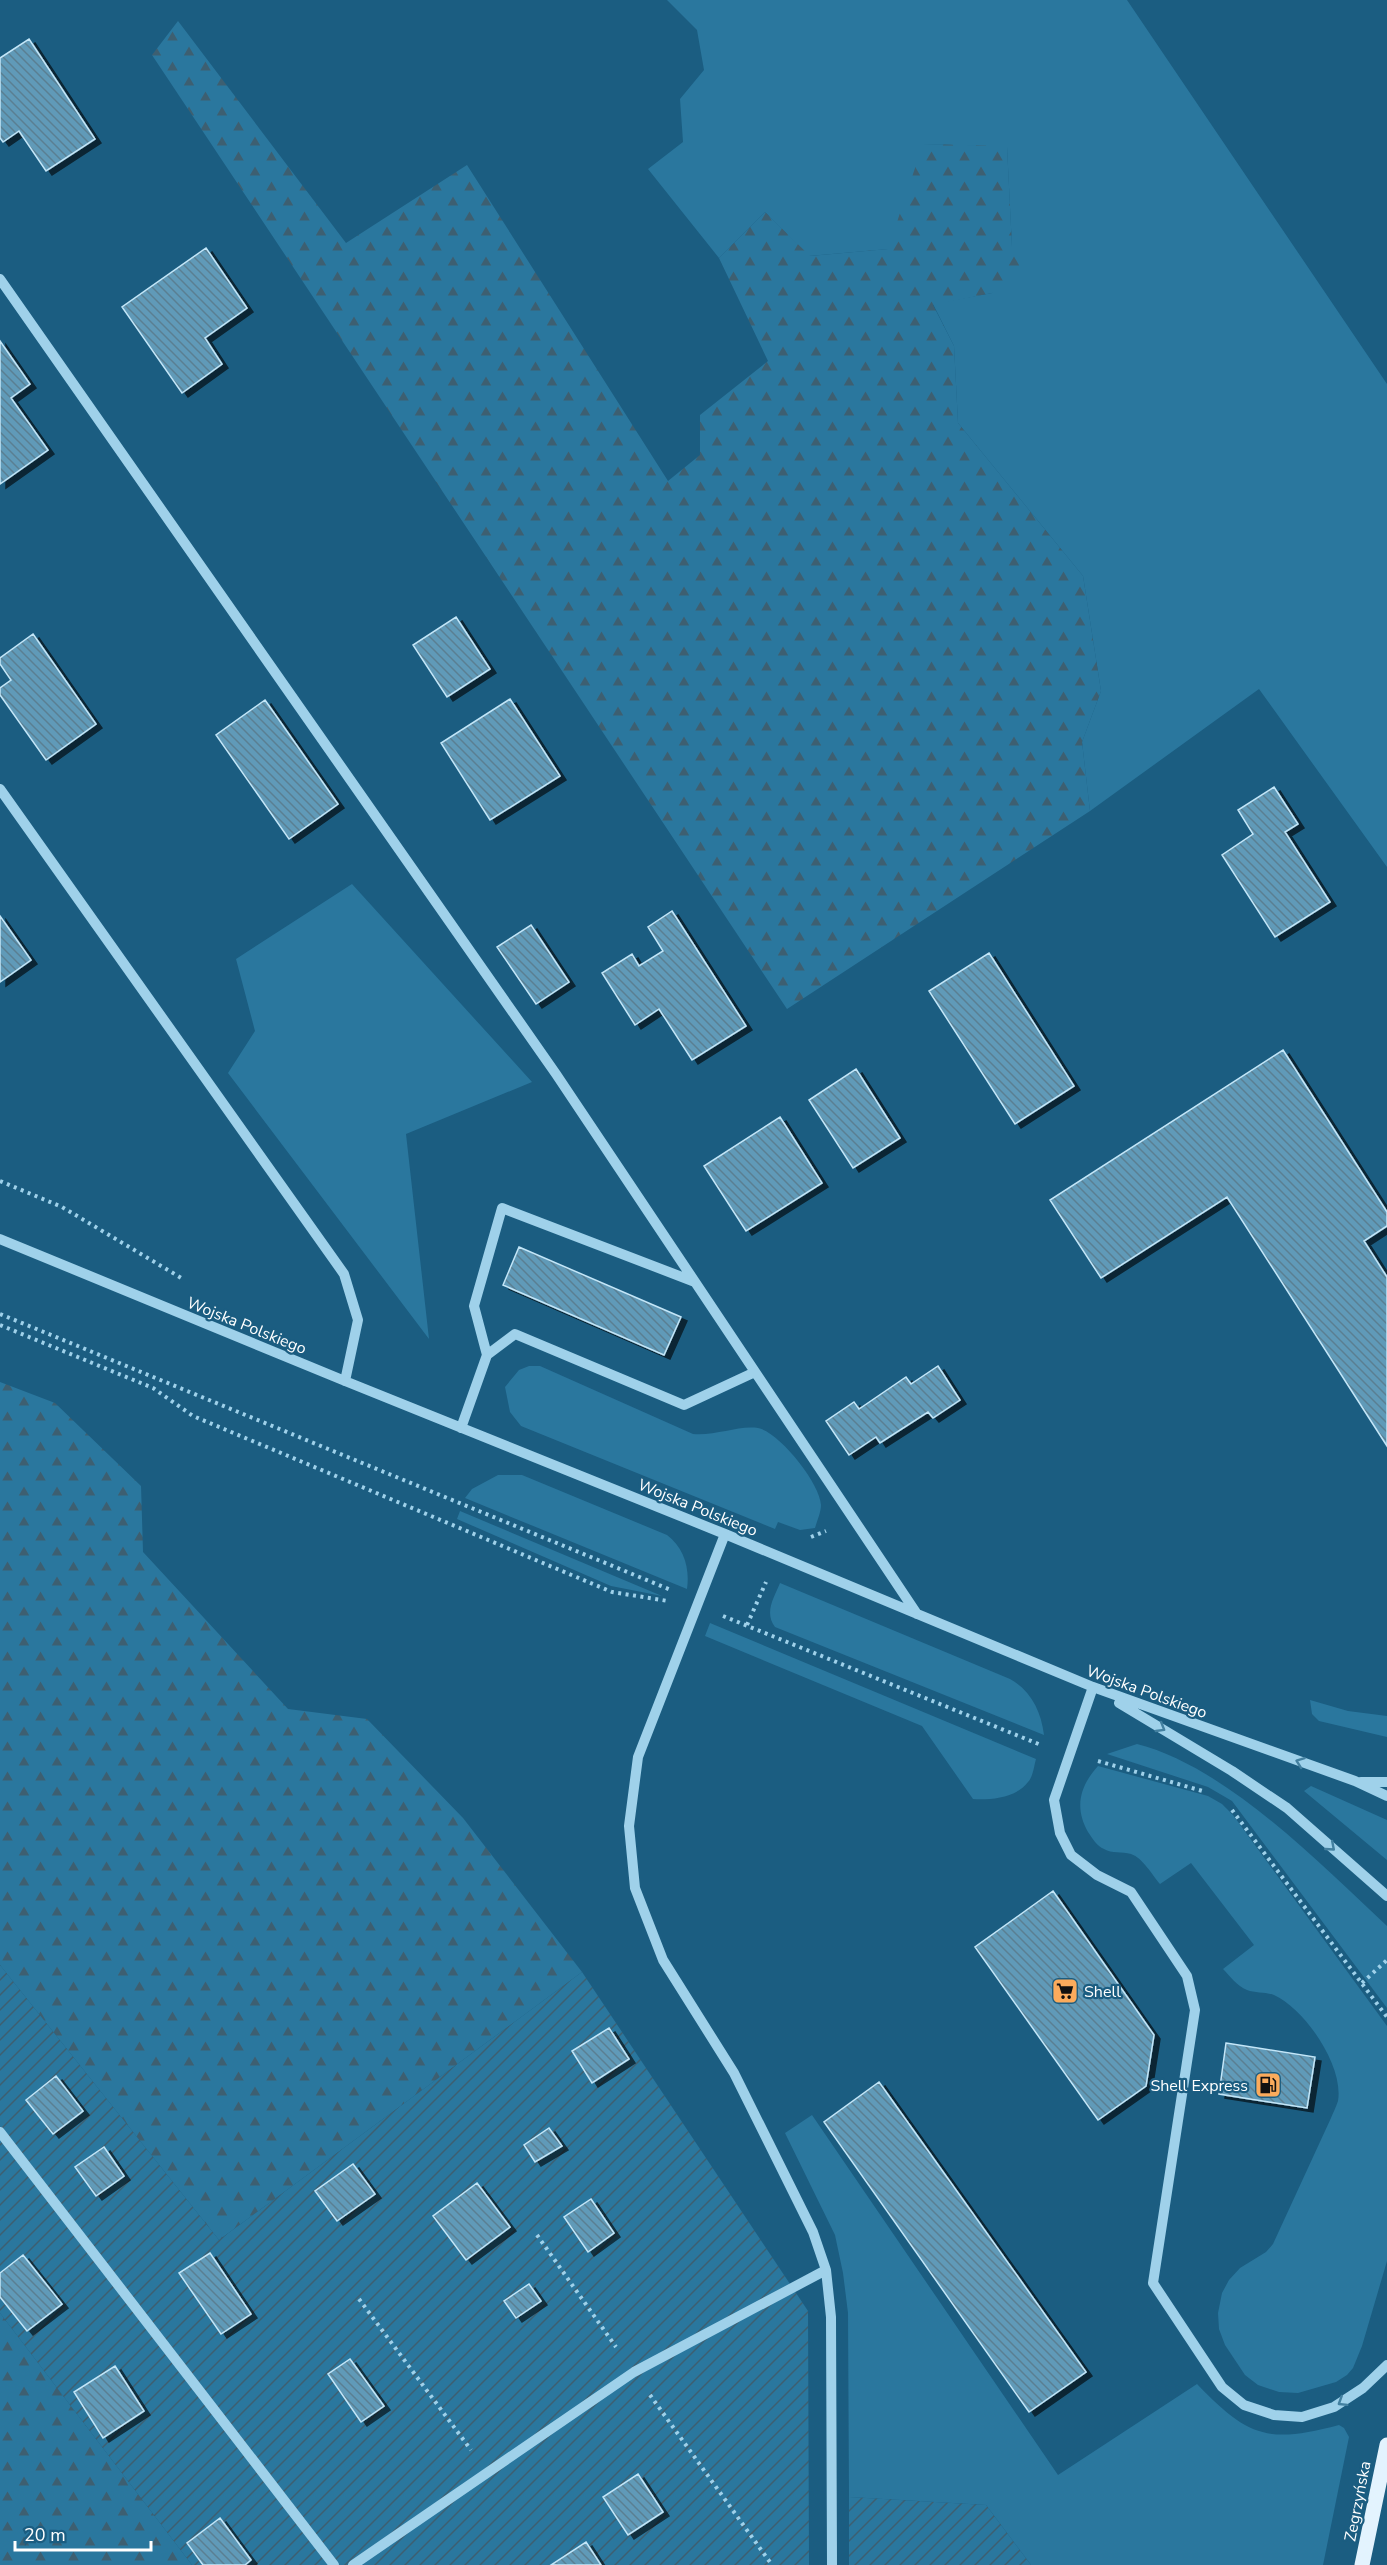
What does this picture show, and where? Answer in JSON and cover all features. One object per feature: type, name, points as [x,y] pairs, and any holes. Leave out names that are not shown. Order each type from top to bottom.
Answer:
[{"type":"main road","name":"Zegrzyńska","points":[[1362,2565],[1387,2445]]},
{"type":"street","points":[[0,279],[549,1064],[917,1614]]},
{"type":"street","points":[[0,789],[344,1274],[358,1320],[345,1381]]},
{"type":"street","points":[[487,1355],[474,1306],[502,1208],[695,1282]]},
{"type":"street","name":"Wojska Polskiego","points":[[0,1239],[725,1534],[1093,1687],[1355,1781],[1387,1796]]},
{"type":"street","points":[[461,1428],[487,1355],[515,1334],[684,1405],[755,1372]]},
{"type":"street","points":[[725,1534],[638,1757],[629,1826],[635,1888],[663,1960],[734,2073],[813,2232],[826,2270],[831,2317],[832,2565]]},
{"type":"street","points":[[1387,1896],[1287,1808],[1232,1771],[1093,1687],[1054,1800],[1060,1833],[1071,1855],[1097,1875],[1131,1892],[1187,1976],[1195,2010],[1153,2283],[1222,2387],[1244,2405],[1274,2415],[1302,2418],[1334,2407],[1363,2388],[1387,2365]]},
{"type":"street","points":[[1355,1781],[1387,1782]]},
{"type":"street","points":[[0,2132],[334,2565]]},
{"type":"street","points":[[353,2565],[634,2372],[826,2270]]},
{"type":"path","points":[[0,1181],[62,1207],[190,1284]]},
{"type":"path","points":[[0,1314],[679,1594],[697,1605],[1038,1744],[1210,1794]]},
{"type":"path","points":[[0,1325],[153,1388],[193,1416],[612,1592],[697,1605]]},
{"type":"path","points":[[1226,1805],[1240,1820],[1387,2017]]},
{"type":"path","points":[[1362,1983],[1387,1960]]},
{"type":"path","points":[[537,2235],[772,2565]]},
{"type":"path","points":[[359,2299],[488,2473]]},
{"type":"green space","points":[[667,0],[1127,0],[1387,384],[1387,867],[1259,689],[1090,811],[1082,742],[1101,691],[1083,576],[958,423],[954,346],[933,304],[992,293],[1012,248],[1007,147],[924,144],[889,249],[809,256],[765,212],[719,258],[648,169],[683,142],[680,99],[704,70],[697,30]]},
{"type":"green space","points":[[178,21],[346,243],[467,165],[668,481],[700,455],[700,415],[768,361],[719,258],[765,212],[810,256],[888,249],[923,144],[1007,146],[1012,247],[1028,275],[992,293],[933,305],[954,346],[958,423],[1083,576],[1101,691],[1082,742],[1090,811],[787,1009],[152,55]]},
{"type":"green space","points":[[352,884],[532,1082],[406,1134],[429,1339],[228,1073],[255,1031],[236,959]]},
{"type":"green space","points":[[529,1366],[540,1366],[693,1434],[751,1427],[767,1432],[787,1448],[814,1484],[821,1505],[815,1528],[800,1530],[778,1522],[775,1529],[521,1426],[510,1412],[505,1387],[519,1370]]},
{"type":"green space","points":[[0,1382],[55,1403],[141,1486],[143,1552],[288,1709],[367,1719],[463,1818],[582,1972],[219,2240],[0,1965]]},
{"type":"green space","points":[[498,1475],[522,1475],[667,1535],[682,1552],[688,1574],[687,1589],[465,1498],[472,1489]]},
{"type":"green space","points":[[460,1511],[662,1596],[611,1586],[457,1519]]},
{"type":"green space","points":[[780,1583],[1010,1679],[1024,1689],[1034,1702],[1044,1735],[775,1627],[770,1610]]},
{"type":"green space","points":[[710,1623],[1036,1759],[1031,1777],[1023,1787],[1010,1795],[973,1799],[922,1726],[705,1636]]},
{"type":"green space","points":[[1310,1700],[1348,1711],[1387,1716],[1387,1737],[1319,1721],[1312,1714]]},
{"type":"green space","points":[[1137,1744],[1171,1756],[1205,1773],[1238,1795],[1302,1847],[1387,1926],[1387,2008],[1232,1801],[1208,1787],[1107,1754]]},
{"type":"green space","points":[[1098,1766],[1208,1796],[1222,1804],[1233,1815],[1387,2026],[1387,2261],[1362,2346],[1353,2368],[1336,2382],[1298,2393],[1279,2392],[1258,2385],[1245,2375],[1225,2345],[1219,2329],[1218,2313],[1222,2293],[1229,2280],[1240,2268],[1266,2252],[1273,2244],[1331,2118],[1338,2101],[1338,2087],[1329,2056],[1309,2025],[1286,2002],[1268,1993],[1243,1988],[1223,1969],[1254,1945],[1191,1863],[1160,1884],[1135,1856],[1107,1851],[1093,1839],[1084,1823],[1080,1805],[1083,1789]]},
{"type":"green space","points":[[1311,1786],[1387,1820],[1387,1860],[1304,1791]]},
{"type":"green space","points":[[0,1965],[219,2240],[582,1972],[808,2311],[809,2565],[192,2565],[0,2313]]},
{"type":"green space","points":[[812,2115],[1058,2475],[1197,2384],[1231,2415],[1260,2431],[1294,2434],[1339,2425],[1344,2428],[1349,2437],[1323,2565],[1031,2565],[986,2505],[849,2497],[848,2313],[843,2273],[835,2235],[785,2133]]},
{"type":"green space","points":[[0,2313],[192,2565],[0,2565]]},
{"type":"green space","points":[[849,2497],[986,2505],[1031,2565],[849,2565]]},
{"type":"building","points":[[29,39],[95,139],[46,171],[19,131],[3,142],[0,138],[0,58]]},
{"type":"building","points":[[206,248],[247,308],[205,338],[222,364],[182,393],[122,307]]},
{"type":"building","points":[[0,341],[30,384],[11,398],[48,450],[0,484]]},
{"type":"building","points":[[456,617],[490,669],[447,697],[413,645]]},
{"type":"building","points":[[33,634],[96,724],[46,760],[0,695],[0,688],[11,680],[0,664],[0,658]]},
{"type":"building","points":[[510,699],[560,776],[490,820],[441,743]]},
{"type":"building","points":[[265,700],[338,804],[289,839],[216,735]]},
{"type":"building","points":[[1274,787],[1298,824],[1285,832],[1330,902],[1275,937],[1222,855],[1253,834],[1238,810]]},
{"type":"building","points":[[672,911],[746,1026],[692,1060],[659,1009],[635,1025],[602,973],[632,954],[639,966],[663,951],[648,927]]},
{"type":"building","points":[[0,916],[31,960],[0,982]]},
{"type":"building","points":[[531,925],[569,982],[536,1004],[497,947]]},
{"type":"building","points":[[989,953],[1074,1086],[1015,1124],[929,991]]},
{"type":"building","points":[[1283,1050],[1387,1212],[1387,1226],[1364,1241],[1387,1277],[1387,1446],[1227,1197],[1101,1278],[1050,1200]]},
{"type":"building","points":[[856,1069],[900,1138],[853,1168],[809,1100]]},
{"type":"building","points":[[780,1117],[822,1183],[746,1231],[704,1166]]},
{"type":"building","points":[[519,1247],[681,1317],[664,1355],[503,1285]]},
{"type":"building","points":[[938,1366],[960,1400],[933,1418],[928,1412],[880,1443],[876,1437],[849,1455],[826,1421],[854,1402],[859,1409],[906,1377],[911,1384]]},
{"type":"building","name":"Shell","points":[[1053,1891],[1154,2035],[1146,2086],[1098,2120],[975,1947]]},
{"type":"building","points":[[609,2028],[629,2059],[592,2083],[572,2051]]},
{"type":"building","points":[[1226,2043],[1315,2057],[1307,2108],[1219,2094]]},
{"type":"building","points":[[56,2076],[83,2111],[53,2134],[26,2100]]},
{"type":"building","points":[[879,2082],[1086,2372],[1029,2412],[824,2122]]},
{"type":"building","points":[[549,2128],[562,2146],[535,2162],[524,2145]]},
{"type":"building","points":[[104,2147],[124,2176],[96,2196],[75,2167]]},
{"type":"building","points":[[353,2164],[375,2194],[337,2221],[315,2191]]},
{"type":"building","points":[[477,2183],[510,2227],[466,2260],[433,2216]]},
{"type":"building","points":[[591,2199],[614,2233],[588,2252],[564,2217]]},
{"type":"building","points":[[210,2253],[251,2314],[221,2334],[179,2273]]},
{"type":"building","points":[[23,2255],[62,2304],[27,2331],[0,2297],[0,2273]]},
{"type":"building","points":[[529,2284],[541,2301],[516,2318],[504,2301]]},
{"type":"building","points":[[350,2359],[384,2406],[361,2422],[328,2374]]},
{"type":"building","points":[[115,2366],[144,2411],[103,2438],[74,2392]]},
{"type":"building","points":[[638,2474],[663,2512],[628,2535],[603,2497]]},
{"type":"building","points":[[220,2518],[251,2560],[245,2565],[203,2565],[187,2543]]},
{"type":"building","points":[[586,2542],[601,2565],[551,2565]]},
{"type":"place","name":"Shell","points":[[1065,1991]]},
{"type":"place","name":"Shell Express","points":[[1268,2085]]}]
